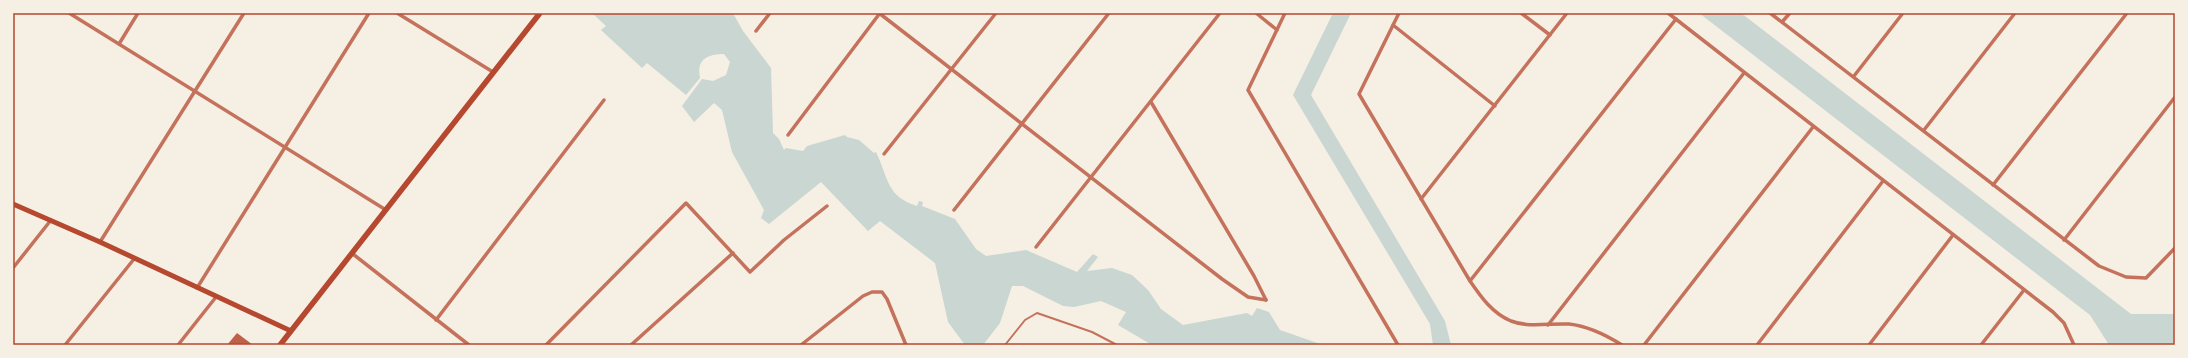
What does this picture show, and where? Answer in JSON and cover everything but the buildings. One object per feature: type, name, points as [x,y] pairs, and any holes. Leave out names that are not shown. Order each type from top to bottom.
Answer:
[{"type":"main road","points":[[280,345],[353,254],[540,13]]},
{"type":"main road","points":[[13,204],[100,242],[291,331]]},
{"type":"street","points":[[69,13],[386,210]]},
{"type":"street","points":[[119,44],[138,13]]},
{"type":"street","points":[[100,242],[244,13]]},
{"type":"street","points":[[197,288],[369,13]]},
{"type":"street","points":[[397,13],[494,72]]},
{"type":"street","points":[[756,31],[770,13]]},
{"type":"street","points":[[788,135],[880,13],[1234,287],[1248,297],[1266,300],[1254,276],[1151,102]]},
{"type":"street","points":[[884,154],[996,13]]},
{"type":"street","points":[[954,210],[1109,13]]},
{"type":"street","points":[[1036,247],[1220,13]]},
{"type":"street","points":[[1256,13],[1278,30]]},
{"type":"street","points":[[1285,13],[1248,90],[1398,345]]},
{"type":"street","points":[[1398,13],[1359,94],[1484,302],[1511,321],[1548,325],[1568,324],[1583,326],[1622,345]]},
{"type":"street","points":[[1521,13],[1550,35]]},
{"type":"street","points":[[1422,199],[1567,13]]},
{"type":"street","points":[[1668,13],[2024,290],[2064,323],[2074,345]]},
{"type":"street","points":[[1770,13],[1854,76],[2099,266],[2126,277],[2146,278],[2175,248]]},
{"type":"street","points":[[1782,22],[1790,13]]},
{"type":"street","points":[[1854,76],[1903,13]]},
{"type":"street","points":[[1924,130],[2015,13]]},
{"type":"street","points":[[1993,185],[2127,13]]},
{"type":"street","points":[[1470,281],[1676,19]]},
{"type":"street","points":[[1393,25],[1495,106]]},
{"type":"street","points":[[1548,325],[1744,73]]},
{"type":"street","points":[[2064,240],[2175,97]]},
{"type":"street","points":[[436,320],[604,100]]},
{"type":"street","points":[[1644,345],[1813,127]]},
{"type":"street","points":[[1757,345],[1883,181]]},
{"type":"street","points":[[546,345],[686,203],[750,272],[784,240],[827,206]]},
{"type":"street","points":[[13,268],[51,220]]},
{"type":"street","points":[[1869,345],[1953,235]]},
{"type":"street","points":[[631,345],[733,253]]},
{"type":"street","points":[[353,254],[469,345]]},
{"type":"street","points":[[65,345],[134,259]]},
{"type":"street","points":[[1981,345],[2024,290]]},
{"type":"street","points":[[801,345],[863,296],[877,292],[882,292],[888,299],[906,345]]},
{"type":"street","points":[[178,345],[216,297]]},
{"type":"lane","points":[[1005,345],[1025,320],[1037,313],[1092,332],[1118,345]]},
{"type":"shaded area","points":[[592,13],[733,13],[743,31],[771,68],[773,133],[779,139],[784,150],[786,148],[803,151],[807,146],[845,135],[847,137],[859,140],[874,153],[876,152],[890,185],[899,197],[917,206],[919,201],[923,202],[922,206],[955,219],[976,249],[986,256],[1026,250],[1077,272],[1093,254],[1098,257],[1087,271],[1112,268],[1132,275],[1148,290],[1161,309],[1183,325],[1247,313],[1252,316],[1257,308],[1269,312],[1280,330],[1323,345],[1152,345],[1118,325],[1126,312],[1101,301],[1074,307],[1063,306],[1023,286],[1012,286],[1000,323],[983,345],[965,345],[948,322],[935,263],[880,221],[868,231],[821,182],[769,224],[761,218],[764,210],[732,152],[722,110],[714,103],[694,122],[682,106],[702,79],[713,81],[726,75],[730,62],[724,54],[713,55],[704,59],[700,66],[700,78],[686,95],[647,63],[642,68],[601,30],[606,26]]},
{"type":"shaded area","points":[[1333,13],[1351,13],[1311,95],[1445,321],[1451,345],[1433,345],[1430,324],[1293,95]]},
{"type":"shaded area","points":[[1699,13],[1741,13],[2131,314],[2175,314],[2175,345],[2109,345],[2090,315]]}]
